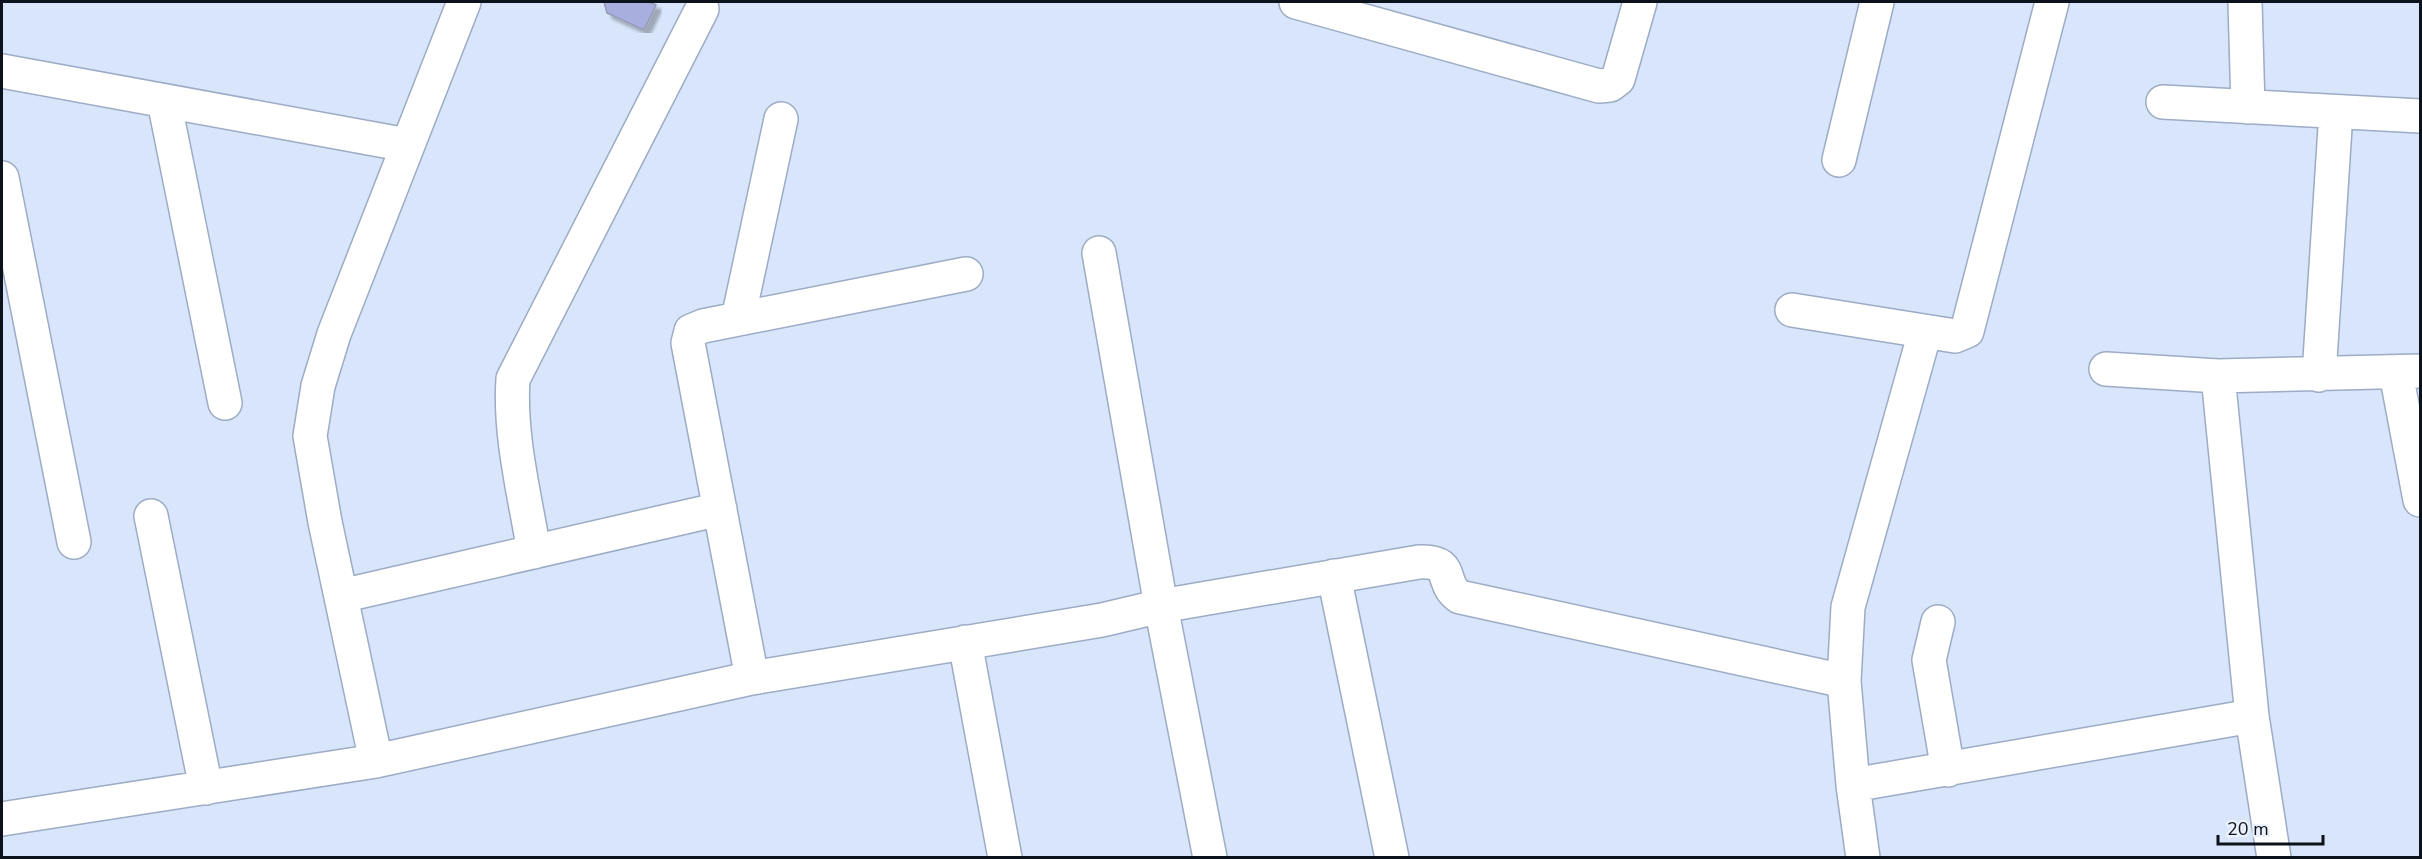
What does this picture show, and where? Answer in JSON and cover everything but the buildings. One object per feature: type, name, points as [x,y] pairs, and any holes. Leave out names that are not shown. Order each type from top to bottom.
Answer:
[{"type":"street","points":[[376,760],[310,436],[318,387],[334,333],[464,2]]},
{"type":"street","points":[[1296,2],[1599,86],[1610,85],[1618,79],[1640,2]]},
{"type":"street","points":[[1839,160],[1877,2]]},
{"type":"street","points":[[1792,310],[1956,336],[1967,331],[2052,2]]},
{"type":"street","points":[[2245,2],[2248,107]]},
{"type":"street","points":[[534,552],[514,428],[513,379],[702,9]]},
{"type":"street","points":[[2,71],[407,145]]},
{"type":"street","points":[[164,101],[225,403]]},
{"type":"street","points":[[2163,102],[2421,116]]},
{"type":"street","points":[[2319,375],[2336,112]]},
{"type":"street","points":[[738,320],[782,119]]},
{"type":"street","points":[[2,177],[74,542]]},
{"type":"street","points":[[1099,254],[1161,606],[1210,858]]},
{"type":"street","points":[[752,678],[688,343],[691,331],[966,274]]},
{"type":"street","points":[[1863,858],[1853,785],[1844,681],[1848,607],[1925,332]]},
{"type":"street","points":[[2106,369],[2218,376],[2408,372],[2421,501]]},
{"type":"street","points":[[2218,376],[2252,716],[2274,858]]},
{"type":"street","points":[[341,596],[720,509]]},
{"type":"street","points":[[151,516],[206,788]]},
{"type":"street","points":[[2,819],[376,760],[752,678],[1101,620],[1161,606],[1419,562],[1439,564],[1445,570],[1454,593],[1460,597],[1844,681]]},
{"type":"street","points":[[1334,576],[1392,858]]},
{"type":"street","points":[[1938,621],[1929,660],[1948,770]]},
{"type":"street","points":[[965,642],[1005,858]]},
{"type":"street","points":[[1853,785],[2252,716]]}]
